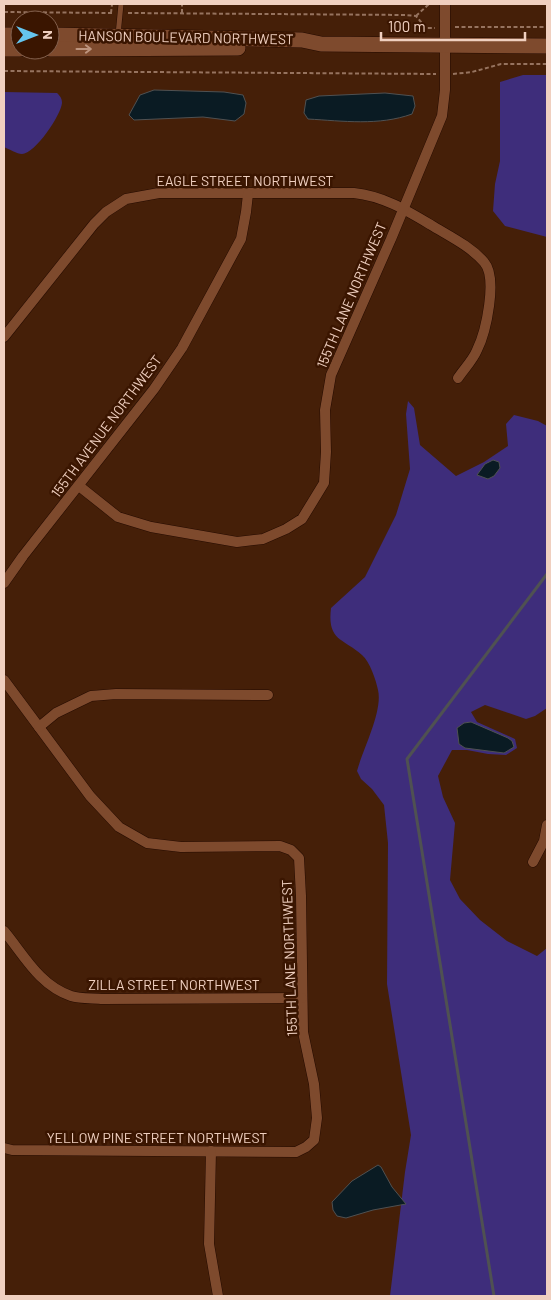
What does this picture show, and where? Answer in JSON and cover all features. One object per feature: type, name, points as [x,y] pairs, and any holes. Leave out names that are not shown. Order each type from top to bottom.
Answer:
[{"type":"main road","name":"HANSON BOULEVARD NORTHWEST","points":[[60,35],[302,40],[321,44]]},
{"type":"main road","name":"HANSON BOULEVARD NORTHWEST","points":[[60,49],[286,48],[321,44],[547,46]]},
{"type":"street","name":"155TH LANE NORTHWEST","points":[[78,486],[118,517],[151,527],[237,542],[263,539],[286,529],[302,518],[324,483],[326,452],[325,410],[331,375],[442,116],[445,90],[445,4]]},
{"type":"street","name":"EAGLE STREET NORTHWEST","points":[[4,337],[94,224],[106,212],[126,199],[159,193],[367,194],[403,209]]},
{"type":"street","name":"155TH AVENUE NORTHWEST","points":[[4,583],[154,389],[182,348],[241,238],[248,194]]},
{"type":"street","points":[[403,209],[463,245],[485,263],[491,280],[483,336],[476,352],[458,378]]},
{"type":"street","points":[[4,680],[16,699],[39,727],[56,713],[91,696],[116,694],[268,695]]},
{"type":"street","name":"155TH LANE NORTHWEST","points":[[39,727],[90,796],[119,827],[147,843],[181,847],[280,846],[291,850],[298,857],[301,896],[303,1032],[314,1084],[317,1118],[314,1140],[309,1144]]},
{"type":"street","points":[[533,862],[544,841],[547,825]]},
{"type":"street","name":"ZILLA STREET NORTHWEST","points":[[4,931],[31,967],[49,984],[72,996],[103,999],[302,998]]},
{"type":"street","name":"YELLOW PINE STREET NORTHWEST","points":[[4,1148],[12,1150],[296,1152],[309,1144]]},
{"type":"street","points":[[211,1151],[209,1244],[218,1296]]},
{"type":"lane","points":[[118,35],[121,4]]},
{"type":"path","points":[[4,12],[111,13],[112,4]]},
{"type":"path","points":[[182,4],[182,13]]},
{"type":"path","points":[[128,13],[416,16],[428,4]]},
{"type":"path","points":[[416,16],[426,28]]},
{"type":"path","points":[[464,27],[547,27]]},
{"type":"path","points":[[455,74],[472,72],[501,64],[547,64]]},
{"type":"path","points":[[4,71],[434,74]]},
{"type":"shaded area","points":[[523,75],[547,75],[547,237],[505,226],[493,211],[495,184],[500,161],[500,82]]},
{"type":"shaded area","points":[[4,92],[57,93],[61,98],[61,109],[46,133],[34,148],[22,154],[4,147]]},
{"type":"shaded area","points":[[408,401],[414,408],[420,445],[456,476],[484,462],[508,446],[506,424],[514,415],[538,421],[547,426],[547,708],[535,716],[526,719],[485,705],[471,712],[477,722],[515,739],[517,748],[506,755],[452,750],[438,776],[443,797],[455,823],[450,880],[460,899],[480,920],[507,941],[537,956],[547,948],[547,1296],[390,1296],[411,1135],[387,984],[388,843],[384,805],[372,789],[361,779],[357,771],[375,719],[379,699],[376,681],[368,662],[334,633],[330,619],[331,608],[365,577],[396,515],[410,469],[406,414]]},
{"type":"water","points":[[154,90],[224,92],[243,95],[246,103],[244,114],[235,121],[203,117],[134,120],[129,115],[140,95]]},
{"type":"water","points":[[385,93],[413,96],[415,106],[412,114],[387,120],[361,122],[308,119],[304,113],[306,100],[319,96]]},
{"type":"water","points":[[493,460],[499,462],[500,468],[494,476],[488,479],[477,475],[485,464]]},
{"type":"water","points":[[471,722],[508,738],[512,741],[514,747],[504,753],[465,748],[459,744],[457,728],[464,723]]},
{"type":"water","points":[[378,1165],[406,1204],[373,1210],[346,1218],[337,1216],[333,1210],[332,1202],[352,1181]]},
{"type":"waterway","points":[[494,1296],[407,759],[547,574]]}]
